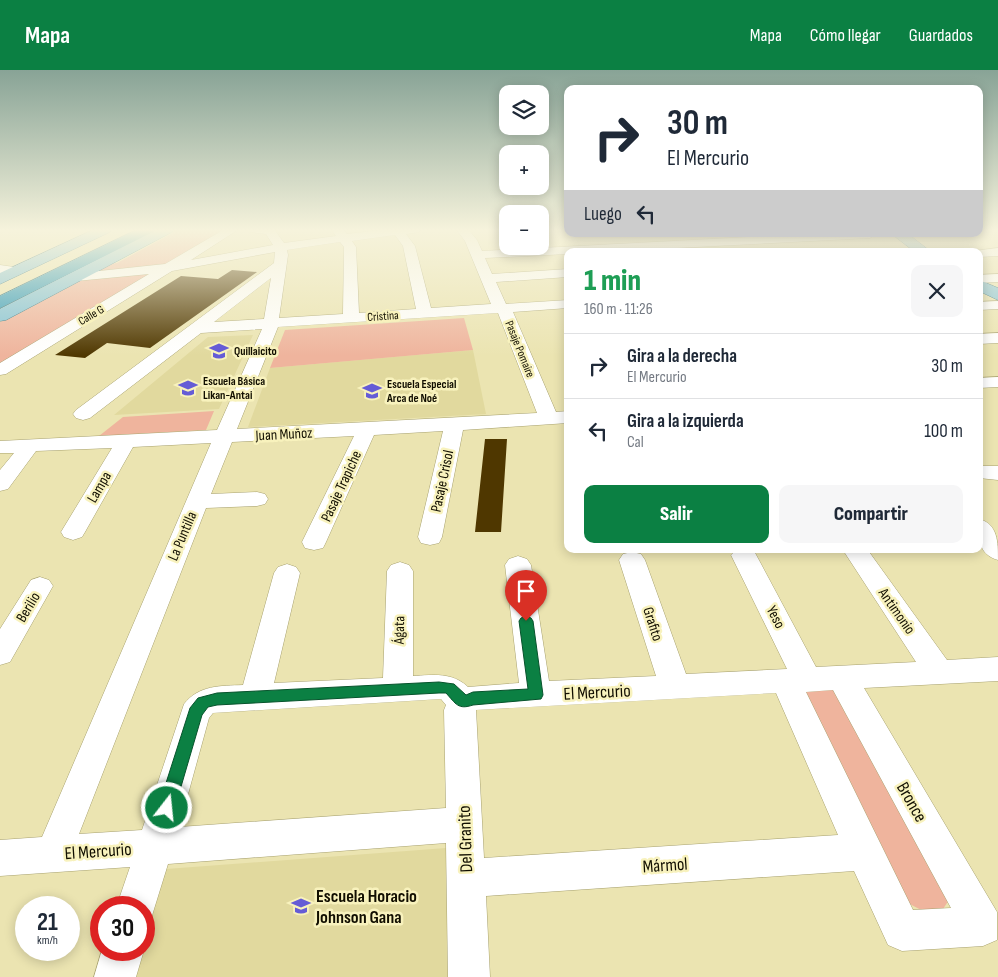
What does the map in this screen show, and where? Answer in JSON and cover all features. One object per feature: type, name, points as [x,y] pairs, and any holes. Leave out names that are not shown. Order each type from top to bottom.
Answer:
[{"type":"highway","points":[[0,289],[35,271]]},
{"type":"highway","points":[[0,303],[63,271]]},
{"type":"highway","points":[[0,309],[82,274]]},
{"type":"main road","points":[[0,279],[15,271]]},
{"type":"main road","points":[[0,316],[87,271]]},
{"type":"main road","points":[[983,287],[998,295]]},
{"type":"street","points":[[82,274],[120,271]]},
{"type":"street","name":"Calle G","points":[[0,370],[163,271]]},
{"type":"street","points":[[82,414],[272,271]]},
{"type":"street","name":"La Puntilla","points":[[53,854],[270,324],[279,271]]},
{"type":"street","points":[[351,271],[351,318]]},
{"type":"street","points":[[416,271],[425,314]]},
{"type":"street","name":"Pasaje Pomaire","points":[[484,271],[498,304],[563,418]]},
{"type":"street","points":[[487,278],[564,274]]},
{"type":"street","points":[[983,279],[998,278]]},
{"type":"street","name":"Cristina","points":[[198,328],[564,304]]},
{"type":"street","points":[[983,306],[998,305]]},
{"type":"street","points":[[983,339],[998,338]]},
{"type":"street","points":[[983,384],[998,382]]},
{"type":"street","name":"Juan Muñoz","points":[[0,447],[563,418]]},
{"type":"street","name":"Pasaje Crisol","points":[[430,537],[454,425]]},
{"type":"street","name":"Pasaje Trapiche","points":[[314,542],[367,429]]},
{"type":"street","name":"Lampa","points":[[73,532],[126,441]]},
{"type":"street","points":[[0,484],[30,446]]},
{"type":"street","points":[[983,472],[998,473]]},
{"type":"street","points":[[197,501],[257,499]]},
{"type":"street","points":[[983,531],[998,552]]},
{"type":"street","name":"Antimonio","points":[[857,553],[940,672]]},
{"type":"street","name":"Yeso","points":[[744,555],[797,680]]},
{"type":"street","name":"Grafito","points":[[632,560],[675,687]]},
{"type":"street","points":[[518,566],[536,695]]},
{"type":"street","name":"Ágata","points":[[398,690],[400,571]]},
{"type":"street","points":[[255,697],[287,574]]},
{"type":"street","name":"Berilio","points":[[0,654],[40,586]]},
{"type":"street","name":"El Mercurio","points":[[463,702],[473,698],[998,669]]},
{"type":"street","name":"Bronce","points":[[842,678],[983,926],[902,931],[864,852]]},
{"type":"street","points":[[797,680],[864,852]]},
{"type":"street","points":[[140,896],[196,713],[204,703],[210,700],[255,697],[449,688],[463,702]]},
{"type":"street","name":"Del Granito","points":[[463,702],[460,710],[469,977]]},
{"type":"street","name":"El Mercurio","points":[[0,858],[465,824]]},
{"type":"street","name":"Mármol","points":[[466,878],[864,852]]},
{"type":"street","points":[[115,977],[120,961]]},
{"type":"shaded area","points":[[94,271],[158,271],[0,364],[0,322]]},
{"type":"shaded area","points":[[464,318],[473,350],[270,368],[285,330]]},
{"type":"shaded area","name":"Escuela Básica Likan-Antai","points":[[253,335],[219,409],[114,415],[208,337]]},
{"type":"shaded area","name":"Escuela Especial Arca de Noé","points":[[473,350],[486,414],[248,427],[270,368]]},
{"type":"shaded area","points":[[214,411],[206,430],[99,436],[123,417]]},
{"type":"shaded area","points":[[835,686],[951,897],[941,912],[927,913],[900,899],[798,689]]},
{"type":"shaded area","name":"Escuela Horacio Johnson Gana","points":[[446,848],[449,977],[134,977],[140,961],[155,961],[155,906],[166,869]]},
{"type":"building","points":[[230,271],[257,272],[150,348],[107,343],[85,358],[55,355],[181,276],[218,279]]},
{"type":"building","points":[[485,439],[507,439],[501,532],[475,532]]},
{"type":"place","name":"Quillaicito","points":[[219,351]]},
{"type":"place","name":"Escuela Básica Likan-Antai","points":[[188,388]]},
{"type":"place","name":"Escuela Especial Arca de Noé","points":[[372,391]]},
{"type":"place","name":"Escuela Horacio Johnson Gana","points":[[301,906]]},
{"type":"route","points":[[167,808],[198,707],[204,703],[217,699],[439,687],[449,688],[463,702],[473,698],[536,695],[526,621]]}]
